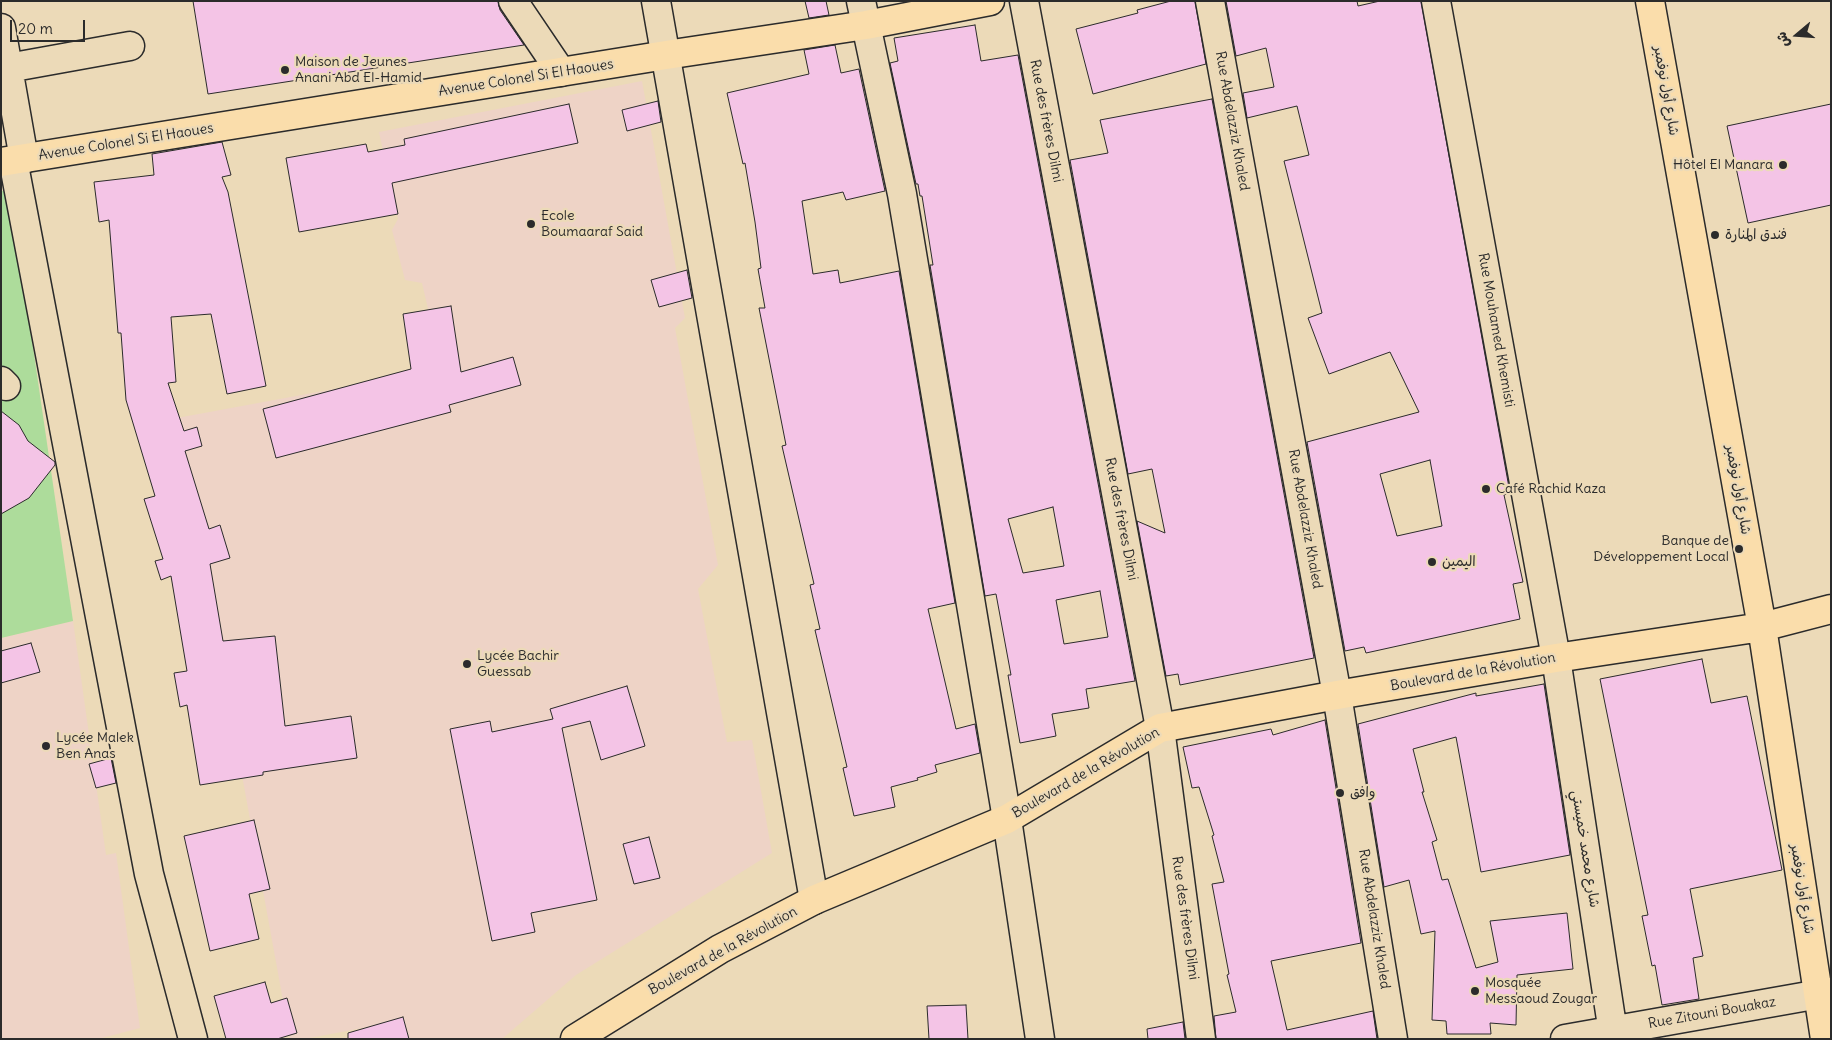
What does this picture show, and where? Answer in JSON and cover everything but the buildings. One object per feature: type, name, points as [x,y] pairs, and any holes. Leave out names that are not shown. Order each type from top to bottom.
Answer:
[{"type":"main road","name":"Avenue Colonel Si El Haoues","points":[[13,160],[666,55],[863,13],[990,1]]},
{"type":"main road","name":"شارع أول نوفمبر","points":[[1650,1],[1762,627],[1824,993],[1824,1039]]},
{"type":"main road","name":"Boulevard de la Révolution","points":[[575,1039],[602,1030],[720,949],[814,900],[1007,818],[1160,728],[1556,658],[1762,627],[1831,609]]},
{"type":"street","points":[[513,1],[561,72]]},
{"type":"street","points":[[656,1],[814,900]]},
{"type":"street","name":"Rue des frères Dilmi","points":[[1024,1],[1160,728],[1201,1039]]},
{"type":"street","name":"Rue Abdelazziz Khaled","points":[[1210,1],[1337,696],[1393,1039]]},
{"type":"street","name":"Rue Mouhamed Khemisti","points":[[1436,1],[1556,658]]},
{"type":"street","points":[[863,13],[904,204],[1007,818],[1040,1039]]},
{"type":"street","points":[[1,28],[8,68],[13,160],[149,874],[193,1039]]},
{"type":"street","points":[[8,68],[130,46]]},
{"type":"street","name":"شارع محمد خميستي","points":[[1556,658],[1613,1035]]},
{"type":"street","name":"Rue Zitouni Bouakaz","points":[[1565,1039],[1613,1035],[1824,993]]},
{"type":"shaded area","name":"Lycée Bachir Guessab","points":[[642,81],[685,318],[675,328],[718,565],[698,589],[727,742],[752,740],[772,853],[576,975],[502,1039],[404,1039],[400,1021],[304,1039],[290,1039],[177,418],[442,369],[422,283],[405,280],[392,230],[398,219],[379,132]]},
{"type":"shaded area","name":"Lycée Malek Ben Anas","points":[[73,621],[106,855],[116,853],[140,1028],[98,1039],[1,1039],[1,638]]},
{"type":"green space","points":[[10,190],[73,621],[1,638],[1,191]]},
{"type":"place","name":"Maison de Jeunes Anani Abd El-Hamid","points":[[285,70]]},
{"type":"place","name":"Hôtel El Manara","points":[[1783,165]]},
{"type":"place","name":"Ecole Boumaaraf Said","points":[[531,224]]},
{"type":"place","name":"فندق المنارة","points":[[1715,235]]},
{"type":"place","name":"Café Rachid Kaza","points":[[1486,489]]},
{"type":"place","name":"Banque de Développement Local","points":[[1739,549]]},
{"type":"place","name":"اليمين","points":[[1432,562]]},
{"type":"place","name":"Lycée Bachir Guessab","points":[[467,664]]},
{"type":"place","name":"Lycée Malek Ben Anas","points":[[46,746]]},
{"type":"place","name":"وافق","points":[[1340,793]]},
{"type":"place","name":"Mosquée Messaoud Zougar","points":[[1475,991]]}]
